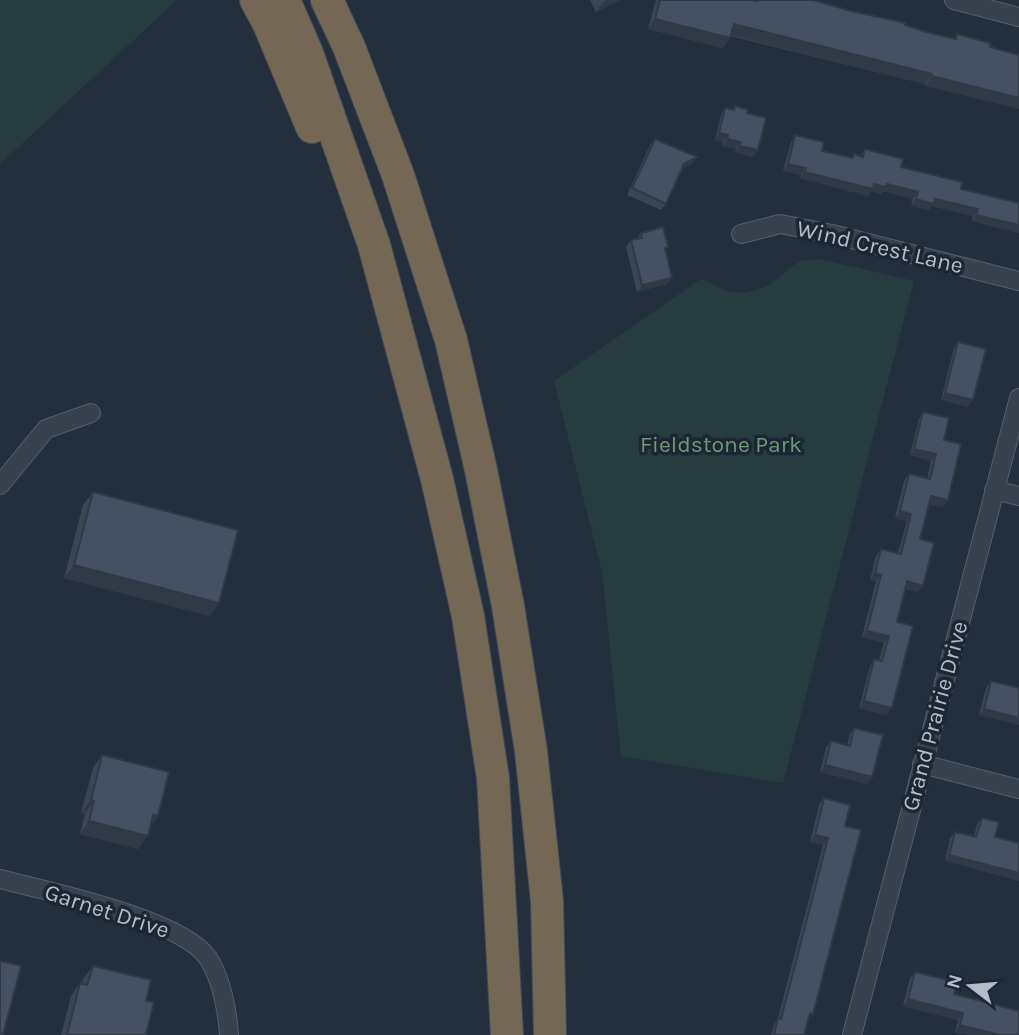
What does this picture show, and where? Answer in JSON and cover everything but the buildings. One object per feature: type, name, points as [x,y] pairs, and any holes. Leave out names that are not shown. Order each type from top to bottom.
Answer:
[{"type":"highway","points":[[256,0],[270,24],[400,340]]},
{"type":"highway","points":[[284,0],[307,52],[374,245],[437,479],[468,616],[494,778],[507,1035]]},
{"type":"highway","points":[[327,0],[349,47],[398,175],[451,340],[481,470],[508,606],[531,751],[547,901],[550,1035]]},
{"type":"street","points":[[954,0],[1019,17]]},
{"type":"street","name":"Wind Crest Lane","points":[[741,234],[780,224],[832,234],[1019,281]]},
{"type":"street","name":"Grand Prairie Drive","points":[[852,1035],[1019,398]]},
{"type":"street","points":[[0,485],[46,429],[91,413]]},
{"type":"street","points":[[994,490],[1019,496]]},
{"type":"street","points":[[922,764],[1019,789]]},
{"type":"street","name":"Garnet Drive","points":[[0,879],[142,918],[178,933],[207,957],[226,1004],[229,1035]]},
{"type":"green space","points":[[0,0],[177,0],[0,164]]},
{"type":"green space","name":"Fieldstone Park","points":[[820,259],[914,281],[783,783],[621,756],[602,572],[554,381],[701,279],[729,292],[747,293],[768,286],[800,261]]}]
